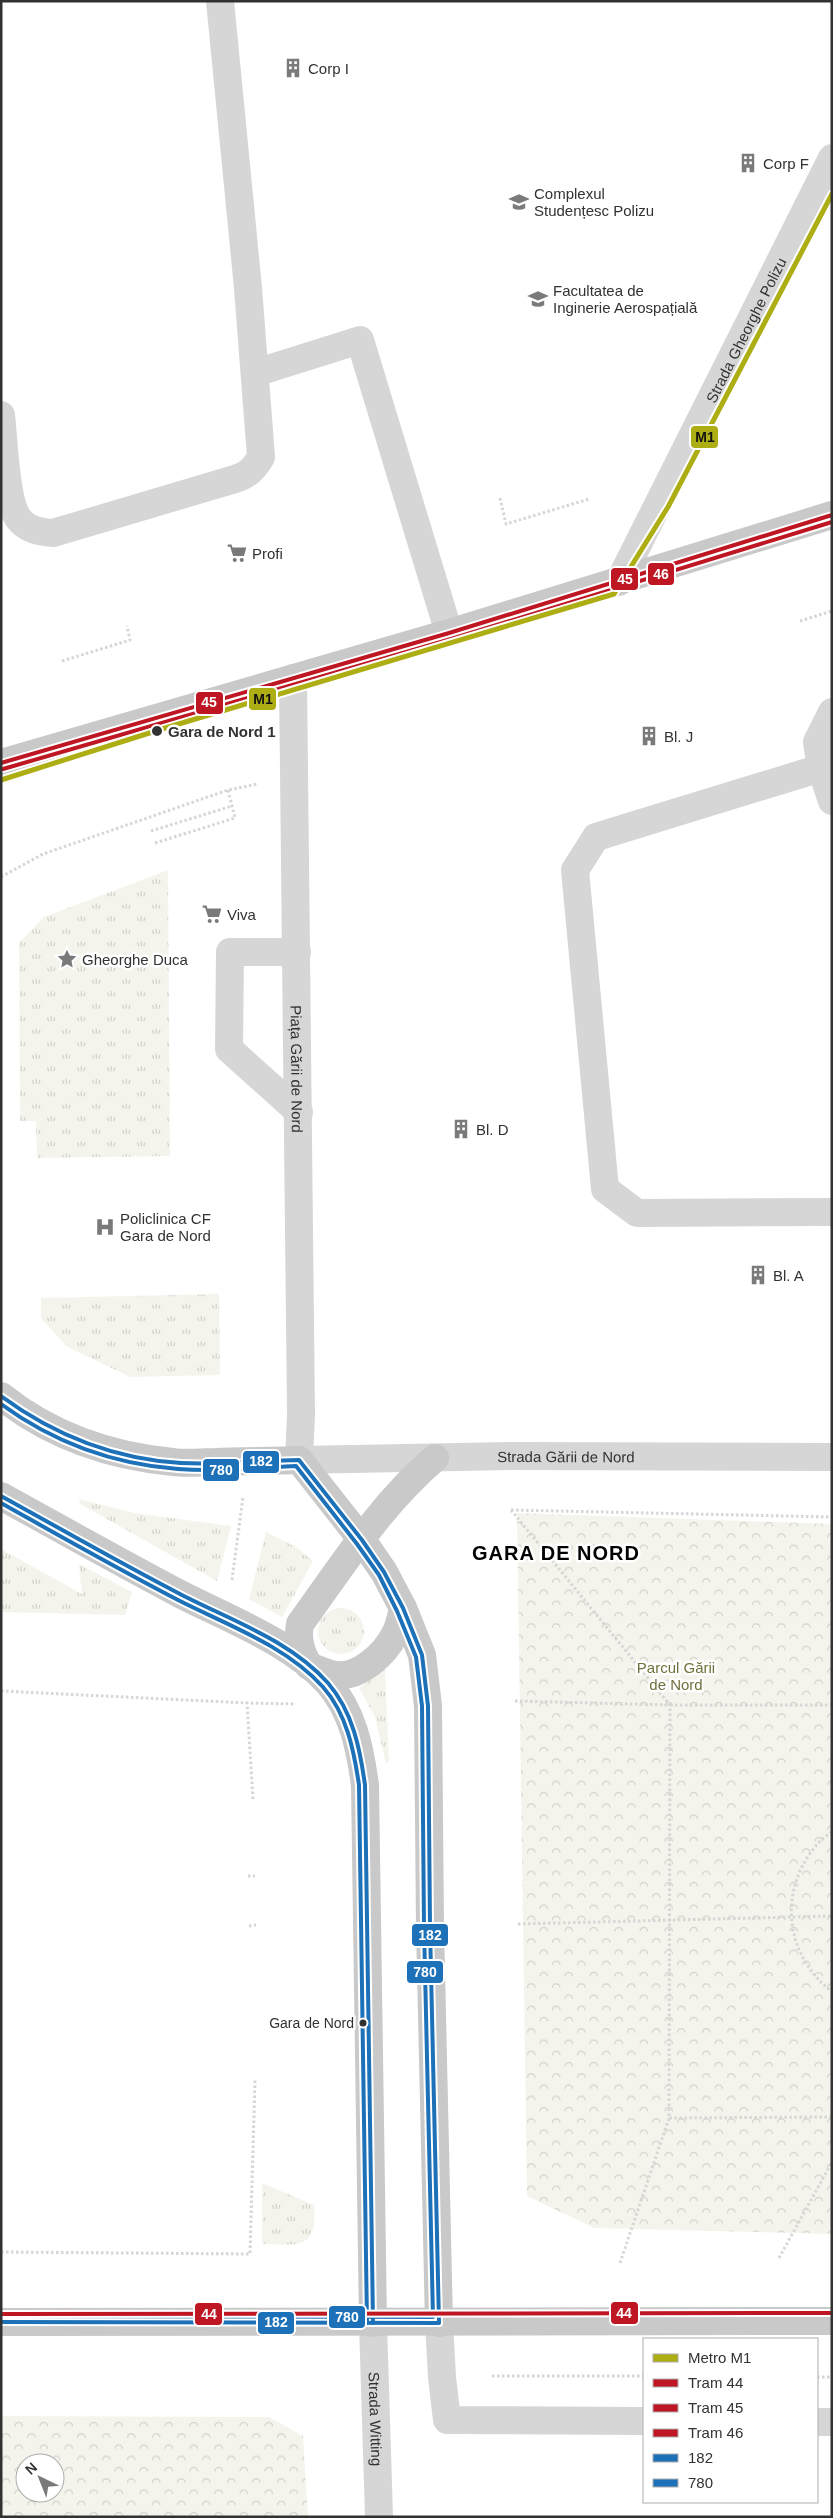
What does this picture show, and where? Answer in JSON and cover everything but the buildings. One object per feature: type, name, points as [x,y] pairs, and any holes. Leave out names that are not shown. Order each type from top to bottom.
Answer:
[{"type":"main road","points":[[1,763],[449,633],[832,515]]},
{"type":"main road","points":[[1,1396],[19,1411],[53,1431],[90,1446],[127,1455],[175,1462],[299,1460],[362,1540],[404,1608],[422,1655],[428,1706],[430,1927],[439,2323]]},
{"type":"main road","points":[[404,1608],[395,1634],[384,1650],[366,1666],[352,1673],[336,1675],[309,1666],[300,1650],[298,1635],[300,1624],[408,1481],[435,1458]]},
{"type":"main road","points":[[1,1496],[262,1636],[309,1666],[328,1683],[347,1711],[360,1748],[365,1785],[373,2322]]},
{"type":"main road","points":[[1,2322],[439,2323],[832,2321]]},
{"type":"street","points":[[1,415],[11,505],[19,518],[28,527],[39,532],[53,533],[246,475],[254,468],[261,457],[255,372],[220,1]]},
{"type":"street","name":"Strada Gheorghe Polizu","points":[[619,582],[832,158]]},
{"type":"street","points":[[255,372],[360,340],[449,633]]},
{"type":"street","name":"Piața Gării de Nord","points":[[293,678],[296,776],[302,1414],[299,1460]]},
{"type":"street","points":[[832,712],[817,742],[821,768],[832,801]]},
{"type":"street","points":[[821,768],[596,837],[575,870],[606,1189],[637,1213],[832,1212]]},
{"type":"street","points":[[298,952],[230,952],[229,1049],[299,1112]]},
{"type":"street","name":"Strada Gării de Nord","points":[[299,1460],[832,1456]]},
{"type":"street","name":"Strada Witting","points":[[373,2322],[379,2517]]},
{"type":"street","points":[[439,2323],[447,2420],[643,2421]]},
{"type":"street","points":[[818,2422],[832,2422]]},
{"type":"path","points":[[500,498],[506,524],[589,499]]},
{"type":"path","points":[[800,621],[832,611]]},
{"type":"path","points":[[62,661],[130,640],[127,626]]},
{"type":"path","points":[[1,877],[43,854],[228,790],[296,776]]},
{"type":"path","points":[[155,842],[235,818],[228,790]]},
{"type":"path","points":[[151,831],[232,806]]},
{"type":"path","points":[[226,1618],[247,1461]]},
{"type":"path","points":[[620,2263],[669,2118],[670,1705],[511,1510],[832,1517]]},
{"type":"path","points":[[1,1691],[296,1704]]},
{"type":"path","points":[[514,1701],[670,1705],[832,1705]]},
{"type":"path","points":[[247,1703],[253,1799]]},
{"type":"path","points":[[832,1832],[806,1858],[793,1886],[790,1917],[796,1946],[810,1971],[832,1992]]},
{"type":"path","points":[[248,1876],[255,1876]]},
{"type":"path","points":[[518,1924],[832,1916]]},
{"type":"path","points":[[248,1926],[256,1925]]},
{"type":"path","points":[[1,2252],[250,2254],[255,2080]]},
{"type":"path","points":[[669,2118],[832,2117]]},
{"type":"path","points":[[779,2258],[832,2162]]},
{"type":"path","points":[[492,2376],[643,2376]]},
{"type":"path","points":[[818,2377],[832,2377]]},
{"type":"green space","points":[[168,870],[170,1156],[37,1158],[36,1121],[20,1121],[19,943],[44,917]]},
{"type":"green space","points":[[219,1294],[220,1375],[130,1377],[66,1346],[41,1318],[41,1298]]},
{"type":"green space","points":[[79,1499],[134,1513],[231,1526],[217,1581],[80,1504]]},
{"type":"green space","name":"Parcul Gării de Nord","points":[[517,1513],[832,1524],[832,2234],[594,2228],[527,2196]]},
{"type":"green space","points":[[266,1532],[296,1547],[313,1561],[282,1617],[249,1599]]},
{"type":"green space","points":[[1,1549],[82,1594],[79,1564],[132,1592],[125,1615],[1,1612]]},
{"type":"green space","points":[[341,1608],[354,1612],[360,1618],[364,1631],[360,1644],[354,1650],[341,1654],[328,1650],[322,1644],[318,1631],[322,1618],[328,1612]]},
{"type":"green space","points":[[385,1670],[389,1761],[386,1764],[375,1717],[359,1688]]},
{"type":"green space","points":[[262,2183],[314,2205],[313,2230],[303,2242],[286,2245],[262,2244]]},
{"type":"green space","points":[[1,2416],[269,2417],[303,2436],[308,2517],[1,2517]]},
{"type":"metro line","name":"M1","points":[[1,780],[162,729],[614,594],[668,507],[832,194]]},
{"type":"tram line","name":"45","points":[[1,763],[449,633],[832,515]]},
{"type":"tram line","name":"46","points":[[3,769],[451,639],[832,522]]},
{"type":"tram line","name":"44","points":[[1,2314],[832,2313]]},
{"type":"transit line","name":"182","points":[[1,1396],[21,1410],[64,1433],[86,1443],[132,1456],[156,1461],[181,1463],[299,1460],[362,1540],[384,1572],[403,1608],[422,1655],[428,1706],[430,1927],[439,2323],[1,2322]]},
{"type":"transit line","name":"780","points":[[1,1404],[41,1429],[63,1440],[85,1449],[130,1462],[192,1470],[296,1466],[379,1575],[397,1611],[416,1657],[422,1706],[424,1927],[433,2317],[1,2316]]},
{"type":"transit line","name":"182","points":[[1,1496],[199,1604],[278,1643],[313,1668],[337,1694],[344,1706],[358,1745],[365,1785],[373,2323]]},
{"type":"transit line","name":"780","points":[[1,1503],[178,1600],[255,1637],[291,1659],[323,1687],[344,1721],[352,1746],[359,1785],[367,2323]]},
{"type":"place","name":"Corp I","points":[[293,68]]},
{"type":"place","name":"Corp F","points":[[748,163]]},
{"type":"place","name":"Complexul Studențesc Polizu","points":[[519,202]]},
{"type":"place","name":"Facultatea de Inginerie Aerospațială","points":[[538,299]]},
{"type":"place","name":"Profi","points":[[237,553]]},
{"type":"place","name":"Gara de Nord 1","points":[[157,731]]},
{"type":"place","name":"Bl. J","points":[[649,736]]},
{"type":"place","name":"Viva","points":[[212,914]]},
{"type":"place","name":"Gheorghe Duca","points":[[67,959]]},
{"type":"place","name":"Bl. D","points":[[461,1129]]},
{"type":"place","name":"Policlinica CF Gara de Nord","points":[[105,1227]]},
{"type":"place","name":"Bl. A","points":[[758,1275]]},
{"type":"place","name":"Gara de Nord","points":[[363,2023]]},
{"type":"district","name":"GARA DE NORD","points":[[556,1553]]}]
